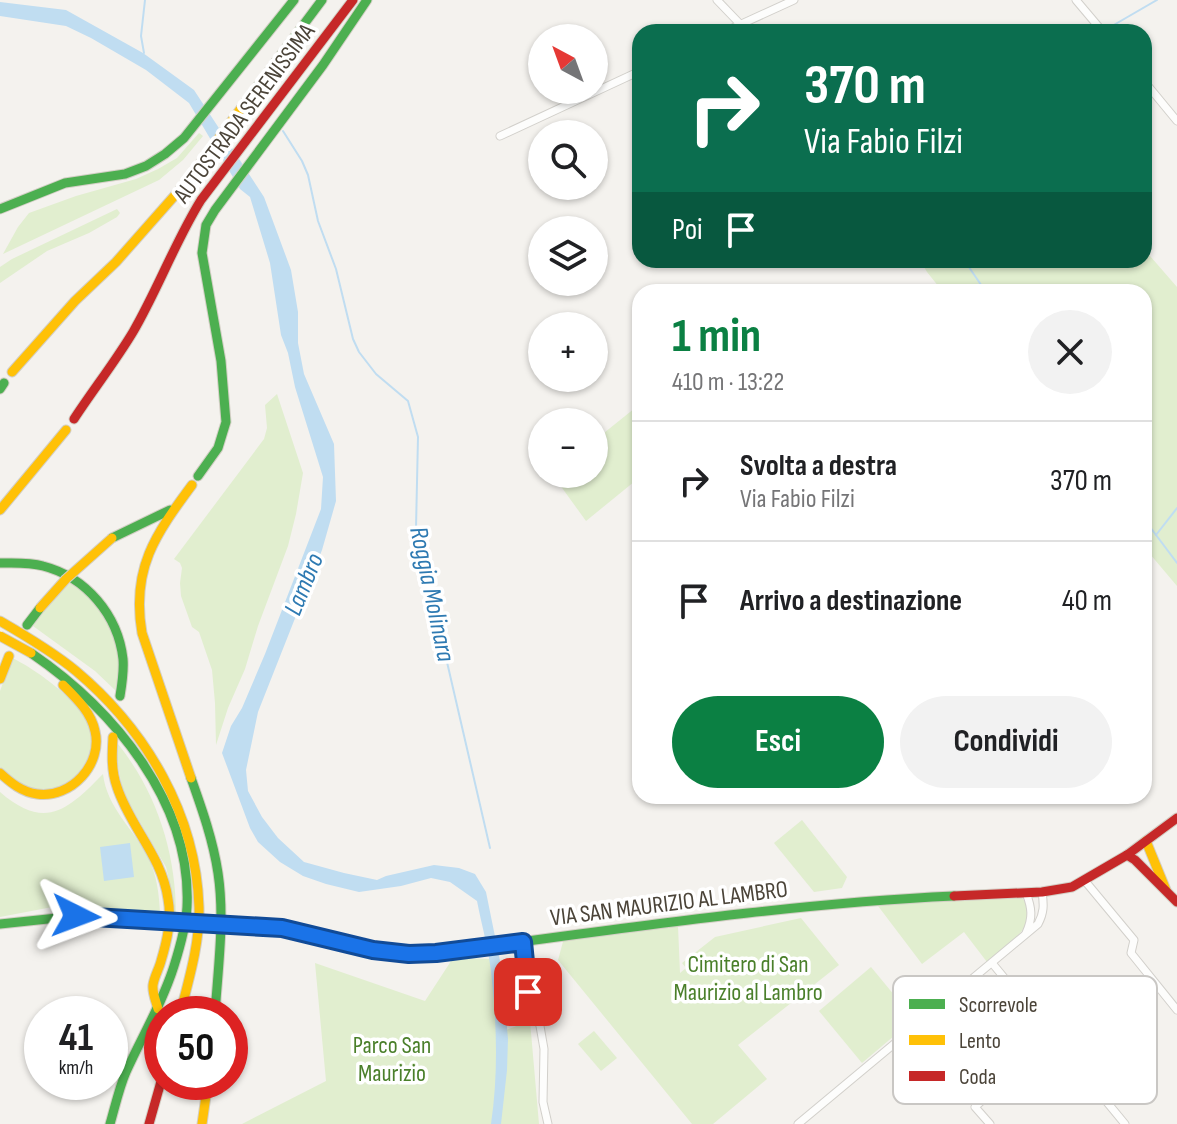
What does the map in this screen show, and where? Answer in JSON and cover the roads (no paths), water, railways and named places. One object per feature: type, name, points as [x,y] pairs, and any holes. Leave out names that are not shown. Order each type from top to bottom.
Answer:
[{"type":"main road","points":[[0,209],[65,183],[125,174],[165,154],[184,138],[294,0]]},
{"type":"main road","name":"AUTOSTRADA SERENISSIMA","points":[[12,372],[184,185],[322,0]]},
{"type":"main road","name":"AUTOSTRADA SERENISSIMA","points":[[74,419],[132,333],[183,229],[201,200],[353,0]]},
{"type":"main road","points":[[198,476],[218,448],[226,422],[221,361],[202,253],[206,225],[367,0]]},
{"type":"main road","points":[[0,510],[66,430]]},
{"type":"main road","points":[[192,485],[157,532],[145,560],[139,585],[138,611],[151,661],[208,828],[218,872],[221,911],[216,996]]},
{"type":"main road","points":[[27,625],[66,579],[112,538],[174,508]]},
{"type":"main road","points":[[0,563],[48,565],[73,578],[93,594],[109,616],[120,644],[123,658],[120,696]]},
{"type":"main road","points":[[0,621],[66,663],[110,701],[152,757],[179,807],[193,854],[199,906],[194,956],[184,996]]},
{"type":"main road","points":[[0,636],[57,671],[112,723],[153,783],[173,825],[184,869],[187,908],[164,996]]},
{"type":"main road","points":[[0,773],[17,789],[31,794],[59,793],[73,786],[84,775],[96,748],[95,731],[90,720],[72,694],[35,665],[31,653]]},
{"type":"main road","points":[[0,679],[9,656]]},
{"type":"main road","points":[[113,737],[111,759],[115,786],[128,815],[158,864],[168,897],[168,934],[153,985],[155,996]]},
{"type":"main road","name":"VIA SAN MAURIZIO AL LAMBRO","points":[[2,924],[76,916],[246,926],[298,931],[391,952],[436,953],[871,900],[1042,892],[1072,887],[1127,855],[1177,818]]},
{"type":"main road","points":[[1146,841],[1168,893]]},
{"type":"main road","points":[[1127,855],[1177,902]]},
{"type":"main road","points":[[110,1124],[125,1074],[144,1038]]},
{"type":"main road","points":[[149,1124],[156,1100]]},
{"type":"main road","points":[[202,1124],[205,1100]]},
{"type":"street","points":[[717,0],[740,24]]},
{"type":"street","points":[[743,24],[794,0]]},
{"type":"street","points":[[1076,0],[1096,24]]},
{"type":"street","points":[[500,136],[632,75]]},
{"type":"street","points":[[1152,91],[1177,121]]},
{"type":"street","points":[[1085,881],[1134,940],[1131,953],[1150,976]]},
{"type":"street","points":[[976,976],[1038,924],[1043,916],[1042,892]]},
{"type":"street","points":[[1024,936],[1031,924],[1032,911],[1026,893]]},
{"type":"street","points":[[523,942],[528,992],[544,1049],[543,1102],[548,1124]]},
{"type":"street","points":[[992,963],[1003,976]]},
{"type":"street","points":[[1157,985],[1177,1010]]},
{"type":"street","points":[[798,1124],[893,1045]]},
{"type":"street","points":[[978,1104],[975,1107],[990,1124]]},
{"type":"street","points":[[1108,1104],[1125,1124]]},
{"type":"water","name":"Lambro","points":[[0,2],[66,10],[143,53],[194,90],[264,197],[291,270],[304,374],[334,444],[336,501],[322,550],[258,712],[246,770],[248,791],[278,838],[304,862],[377,880],[434,865],[459,868],[475,874],[486,892],[502,971],[508,1039],[501,1124],[491,1124],[496,1070],[495,1017],[490,961],[477,901],[450,882],[431,878],[359,892],[303,876],[280,862],[258,842],[222,753],[231,726],[265,654],[321,509],[323,477],[281,335],[270,263],[250,197],[240,189],[189,103],[146,70],[66,26],[0,16]]},
{"type":"water","points":[[130,843],[134,877],[104,881],[100,847]]},
{"type":"waterway","points":[[144,53],[141,36],[145,0]]},
{"type":"waterway","points":[[1115,24],[1157,0]]},
{"type":"waterway","name":"Roggia Molinara","points":[[283,131],[308,175],[318,221],[336,269],[359,352],[376,374],[408,401],[418,437],[416,528],[490,848]]},
{"type":"waterway","points":[[970,268],[980,284]]},
{"type":"waterway","points":[[1156,535],[1177,508]]},
{"type":"waterway","points":[[1152,530],[1177,563]]},
{"type":"park label","name":"Cimitero di San Maurizio al Lambro","points":[[748,978]]},
{"type":"park label","name":"Parco San Maurizio","points":[[392,1059]]}]
